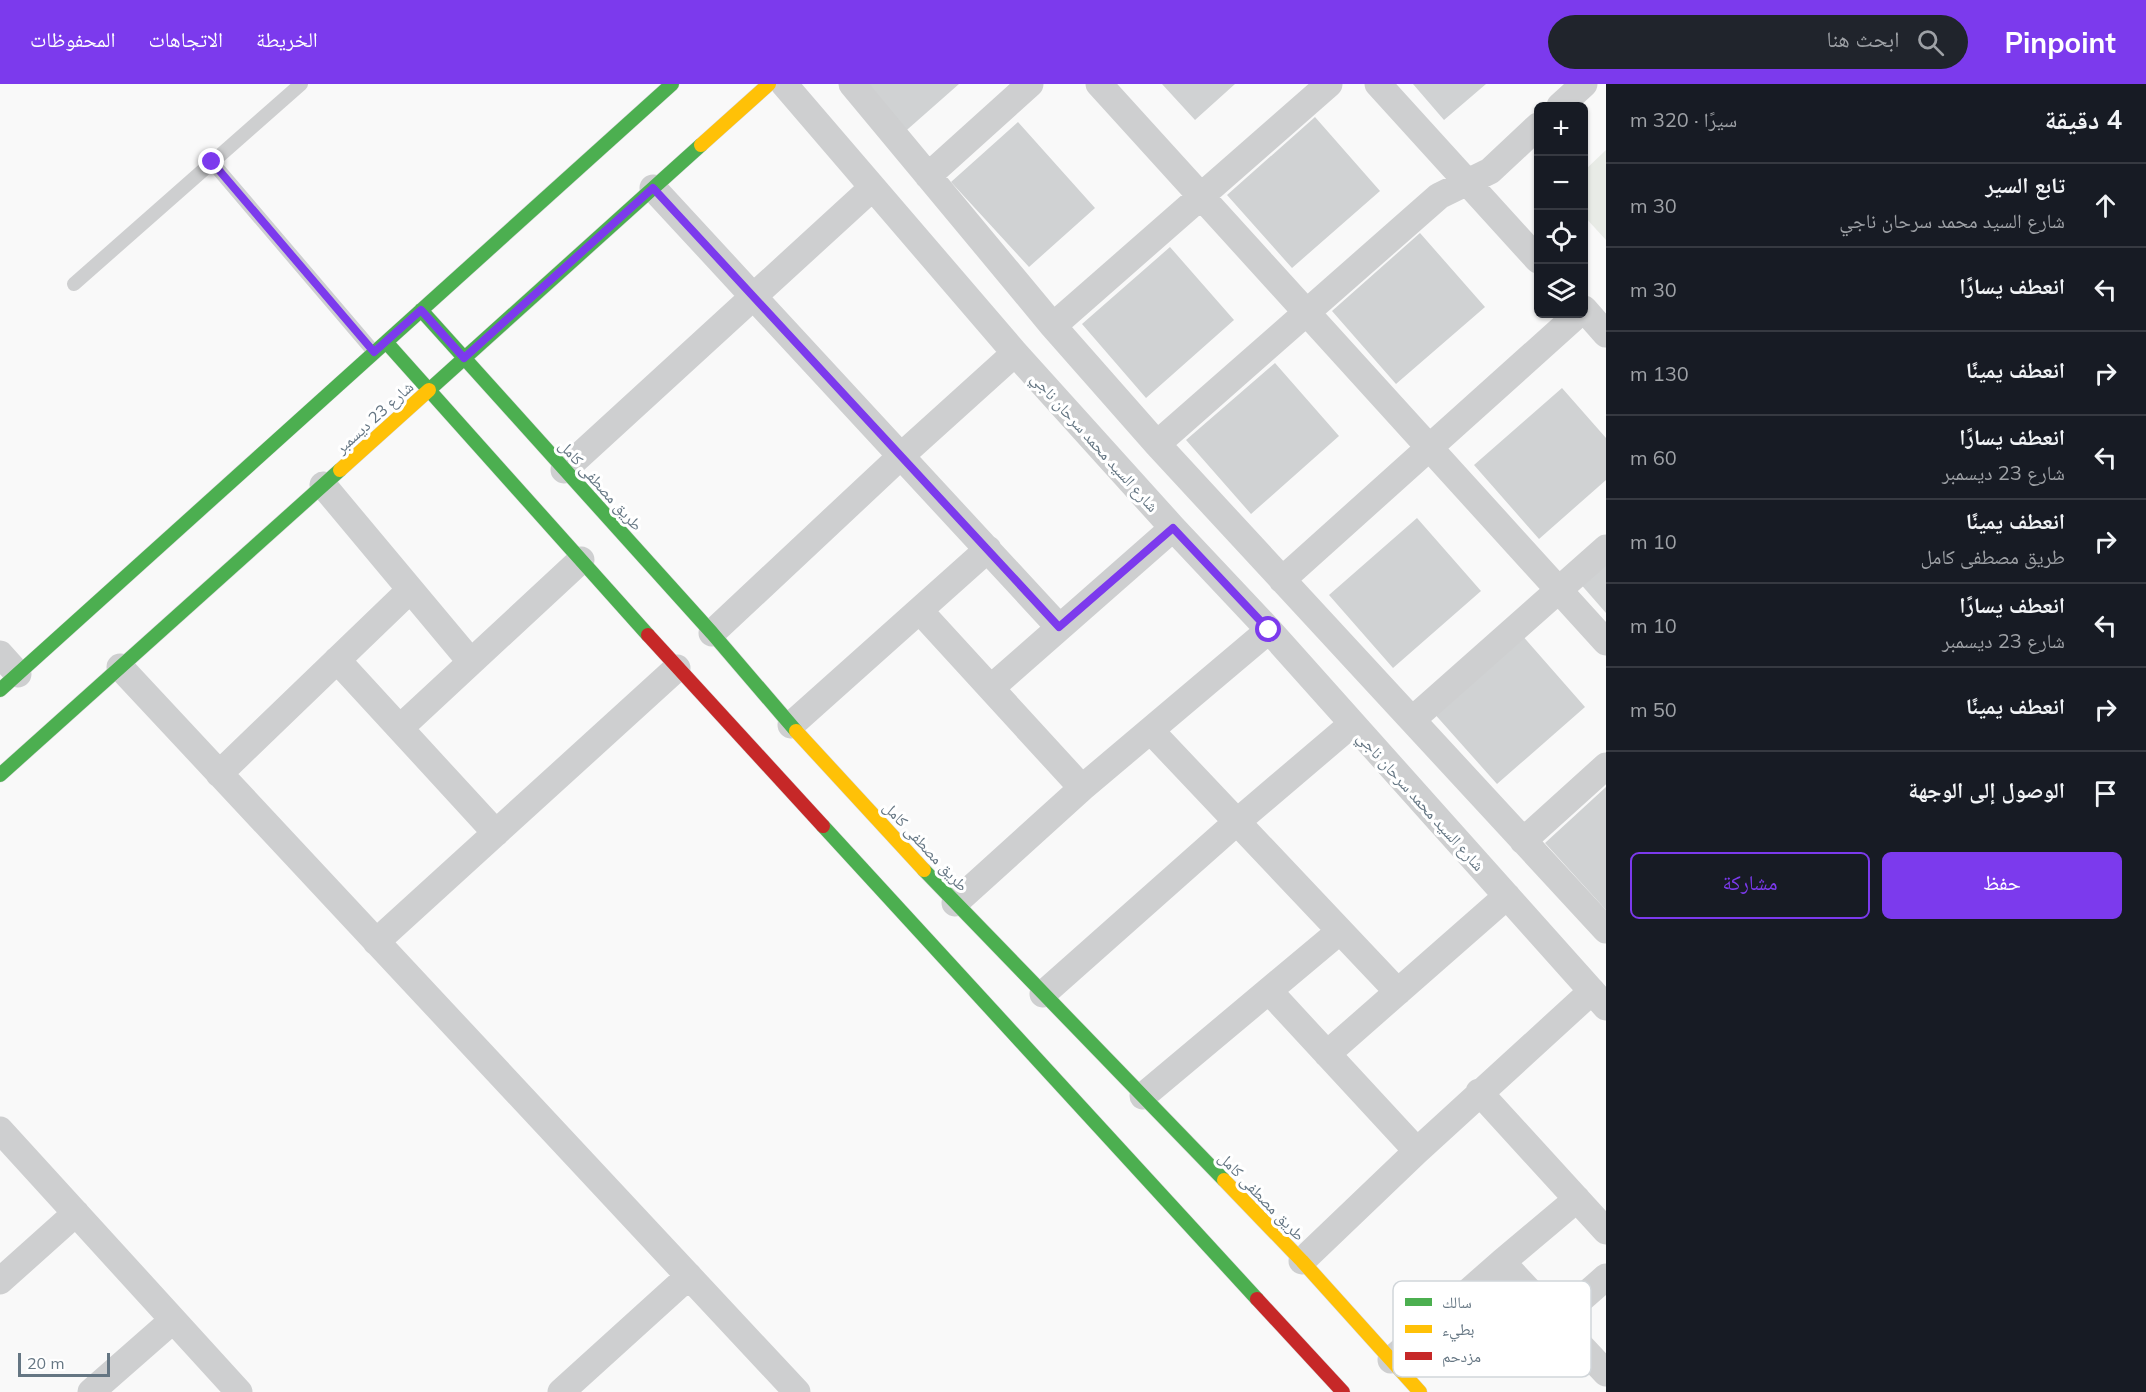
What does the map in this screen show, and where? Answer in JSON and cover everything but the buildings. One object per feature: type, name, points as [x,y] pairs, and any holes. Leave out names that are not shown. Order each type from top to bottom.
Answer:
[{"type":"main road","points":[[9,682],[672,84]]},
{"type":"main road","name":"شارع 23 ديسمبر","points":[[0,775],[769,84]]},
{"type":"main road","name":"طريق مصطفى كامل","points":[[421,310],[712,633],[791,725],[956,903],[1302,1261],[1391,1360]]},
{"type":"main road","points":[[386,342],[677,668],[1342,1392]]},
{"type":"main road","name":"طريق مصطفى كامل","points":[[1406,1377],[1420,1392]]},
{"type":"street","name":"شارع السيد محمد سرحان ناجي","points":[[784,84],[1015,353],[1173,528],[1269,630],[1599,999]]},
{"type":"street","points":[[852,84],[1053,326],[1157,444],[1606,930]]},
{"type":"street","points":[[928,176],[1030,84]]},
{"type":"street","points":[[1099,84],[1606,642]]},
{"type":"street","points":[[1053,326],[1329,84]]},
{"type":"street","points":[[1378,84],[1534,255]]},
{"type":"street","points":[[1564,102],[1584,84]]},
{"type":"street","points":[[1157,444],[1439,196],[1490,171],[1534,131]]},
{"type":"street","points":[[653,188],[1059,627]]},
{"type":"street","points":[[564,470],[872,188]]},
{"type":"street","points":[[1588,314],[1606,334]]},
{"type":"street","points":[[1282,580],[1574,318]]},
{"type":"street","points":[[712,633],[1015,353]]},
{"type":"street","points":[[323,485],[471,662]]},
{"type":"street","points":[[991,688],[1173,528]]},
{"type":"street","points":[[1412,720],[1606,548]]},
{"type":"street","points":[[791,725],[988,549]]},
{"type":"street","points":[[400,728],[580,560]]},
{"type":"street","points":[[219,774],[410,590]]},
{"type":"street","points":[[920,611],[1082,788]]},
{"type":"street","points":[[956,903],[1082,788],[1269,630]]},
{"type":"street","points":[[0,654],[9,682]]},
{"type":"street","points":[[337,660],[496,833]]},
{"type":"street","points":[[120,667],[797,1392]]},
{"type":"street","points":[[376,942],[677,668]]},
{"type":"street","points":[[1043,994],[1238,821],[1352,724]]},
{"type":"street","points":[[1151,731],[1398,992]]},
{"type":"street","points":[[1523,841],[1606,766]]},
{"type":"street","points":[[1327,1054],[1507,896]]},
{"type":"street","points":[[1143,1096],[1341,931]]},
{"type":"street","points":[[1269,991],[1417,1151]]},
{"type":"street","points":[[1302,1261],[1479,1092],[1599,999]]},
{"type":"street","points":[[1479,1092],[1606,1231]]},
{"type":"street","points":[[0,1130],[239,1392]]},
{"type":"street","points":[[1480,1281],[1577,1199]]},
{"type":"street","points":[[0,1281],[76,1213]]},
{"type":"street","points":[[1502,1262],[1520,1281]]},
{"type":"street","points":[[561,1392],[689,1276]]},
{"type":"street","points":[[1591,1290],[1606,1277]]},
{"type":"street","points":[[91,1392],[173,1320]]},
{"type":"street","points":[[1591,1357],[1606,1373]]},
{"type":"lane","points":[[74,284],[301,84]]},
{"type":"lane","points":[[212,162],[374,352]]},
{"type":"shaded area","points":[[1606,150],[1606,240],[1588,220],[1588,167]]},
{"type":"traffic: fast","points":[[648,635],[386,342],[672,84]]},
{"type":"traffic: fast","points":[[429,390],[701,145]]},
{"type":"traffic: fast","points":[[421,310],[712,633],[796,731]]},
{"type":"traffic: fast","points":[[0,690],[386,342]]},
{"type":"traffic: fast","points":[[0,775],[340,470]]},
{"type":"traffic: fast","points":[[823,826],[1257,1299]]},
{"type":"traffic: fast","points":[[924,870],[1224,1180]]},
{"type":"traffic: slow","points":[[701,145],[769,84]]},
{"type":"traffic: slow","points":[[340,470],[429,390]]},
{"type":"traffic: slow","points":[[796,731],[924,870]]},
{"type":"traffic: slow","points":[[1224,1180],[1302,1261],[1393,1362]]},
{"type":"traffic: slow","points":[[1406,1377],[1420,1392]]},
{"type":"traffic: jam","points":[[648,635],[823,826]]},
{"type":"traffic: jam","points":[[1257,1299],[1343,1392]]},
{"type":"route","points":[[212,162],[374,352],[421,310],[464,358],[653,188],[1059,627],[1173,528],[1269,630]]}]
